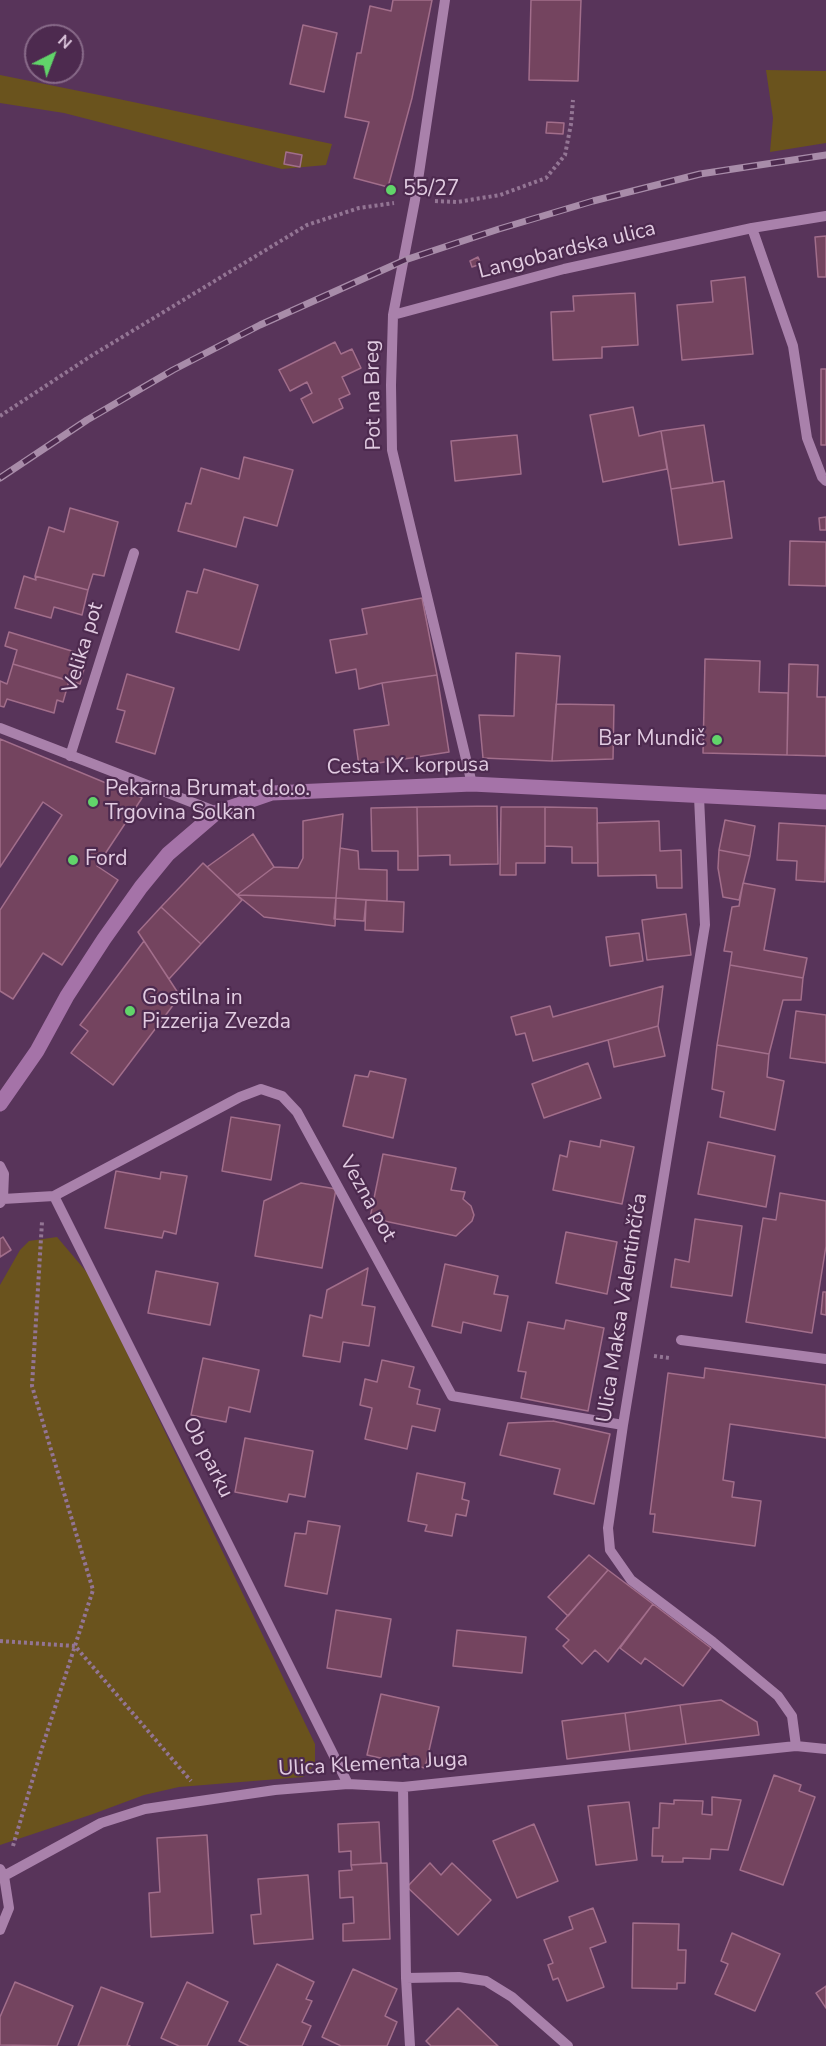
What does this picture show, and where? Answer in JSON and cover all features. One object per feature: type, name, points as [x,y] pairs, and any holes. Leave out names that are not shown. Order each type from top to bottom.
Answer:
[{"type":"main road","name":"Cesta IX. korpusa","points":[[0,1104],[36,1051],[67,996],[104,939],[141,887],[168,854],[217,812],[272,793],[472,784],[826,802]]},
{"type":"street","name":"Pot na Breg","points":[[445,0],[415,200],[393,315],[392,450],[472,784]]},
{"type":"street","name":"Langobardska ulica","points":[[393,315],[564,269],[752,228],[826,216]]},
{"type":"street","points":[[752,228],[793,346],[807,438],[822,477],[826,481]]},
{"type":"street","name":"Velika pot","points":[[70,756],[134,553]]},
{"type":"street","points":[[0,728],[217,812]]},
{"type":"street","name":"Ulica Maksa Valentinčiča","points":[[699,796],[705,925],[623,1425],[608,1528],[610,1550],[631,1580],[713,1642],[778,1696],[792,1716],[796,1746]]},
{"type":"street","name":"Vezna pot","points":[[49,1197],[240,1097],[261,1089],[282,1096],[297,1112],[452,1396],[623,1425]]},
{"type":"street","points":[[0,1166],[4,1174],[1,1201],[49,1197]]},
{"type":"street","name":"Ob parku","points":[[49,1197],[348,1784]]},
{"type":"street","points":[[681,1340],[826,1359]]},
{"type":"street","name":"Ulica Klementa Juga","points":[[2,1872],[101,1823],[145,1809],[275,1790],[348,1784],[403,1787],[796,1746],[826,1749]]},
{"type":"street","points":[[403,1787],[406,1978],[410,2046]]},
{"type":"street","points":[[0,1930],[9,1908],[2,1872]]},
{"type":"street","points":[[406,1978],[459,1977],[486,1980],[512,1997],[568,2046]]},
{"type":"path","points":[[0,416],[91,356],[307,225],[359,207],[415,200],[457,202],[500,195],[546,178],[565,155],[573,100]]},
{"type":"path","points":[[2,1872],[93,1590],[32,1386],[49,1197]]},
{"type":"path","points":[[0,1641],[75,1646],[207,1800]]},
{"type":"shaded area","points":[[766,70],[826,71],[826,143],[770,152],[773,118]]},
{"type":"shaded area","points":[[0,75],[24,80],[24,84],[45,84],[332,144],[326,165],[282,169],[64,113],[0,103]]},
{"type":"shaded area","points":[[57,1237],[90,1276],[315,1744],[315,1764],[303,1777],[179,1787],[144,1795],[0,1845],[0,1285],[20,1250],[29,1241]]},
{"type":"building","points":[[393,0],[432,0],[412,98],[388,187],[354,178],[369,122],[345,117],[357,53],[361,53],[370,6],[391,11]]},
{"type":"building","points":[[531,0],[581,0],[578,81],[529,80]]},
{"type":"building","points":[[303,25],[337,33],[324,92],[290,84]]},
{"type":"building","points":[[547,122],[564,123],[563,134],[546,133]]},
{"type":"building","points":[[286,152],[302,155],[300,167],[284,164]]},
{"type":"building","points":[[826,236],[826,277],[818,277],[815,237]]},
{"type":"building","points":[[478,257],[481,264],[472,267],[470,261]]},
{"type":"building","points":[[745,277],[753,354],[682,360],[677,305],[713,302],[711,281]]},
{"type":"building","points":[[635,293],[638,345],[602,347],[602,358],[553,360],[551,312],[574,311],[573,296]]},
{"type":"building","points":[[335,342],[341,354],[352,349],[361,368],[342,377],[350,394],[339,399],[343,408],[313,423],[301,399],[312,393],[307,382],[290,391],[279,370]]},
{"type":"building","points":[[821,369],[826,369],[826,445],[821,445]]},
{"type":"building","points":[[633,407],[639,436],[661,431],[667,469],[603,482],[590,415]]},
{"type":"building","points":[[704,425],[713,483],[671,489],[661,431]]},
{"type":"building","points":[[517,435],[521,474],[455,481],[451,441]]},
{"type":"building","points":[[244,457],[293,470],[277,526],[244,517],[236,547],[178,531],[186,503],[191,504],[201,468],[239,479]]},
{"type":"building","points":[[724,481],[732,538],[679,545],[671,489]]},
{"type":"building","points":[[70,508],[118,522],[104,576],[93,574],[88,590],[35,576],[49,527],[64,532]]},
{"type":"building","points":[[826,517],[826,530],[820,530],[819,518]]},
{"type":"building","points":[[790,541],[826,542],[826,586],[789,585]]},
{"type":"building","points":[[204,569],[258,585],[239,650],[176,632],[187,591],[197,593]]},
{"type":"building","points":[[24,576],[36,580],[35,576],[88,590],[82,615],[54,607],[51,618],[15,608]]},
{"type":"building","points":[[422,598],[437,675],[382,683],[359,689],[356,669],[336,673],[330,640],[367,634],[362,609]]},
{"type":"building","points":[[9,632],[75,652],[72,665],[84,669],[80,684],[13,664],[17,650],[5,646]]},
{"type":"building","points":[[516,653],[560,656],[552,761],[483,758],[479,715],[514,716]]},
{"type":"building","points":[[705,659],[760,661],[759,692],[788,693],[787,755],[703,753]]},
{"type":"building","points":[[13,664],[69,681],[63,702],[57,700],[54,713],[7,699],[4,707],[0,706],[0,681],[7,684]]},
{"type":"building","points":[[789,664],[818,665],[817,697],[826,697],[826,756],[787,755]]},
{"type":"building","points":[[127,674],[174,688],[155,754],[116,742],[125,711],[117,709]]},
{"type":"building","points":[[437,675],[449,752],[359,766],[354,730],[389,725],[382,683]]},
{"type":"building","points":[[556,704],[614,705],[613,759],[552,761]]},
{"type":"building","points":[[0,739],[142,798],[97,866],[118,880],[62,965],[43,953],[13,999],[0,991],[0,910],[62,815],[43,802],[0,867]]},
{"type":"building","points":[[497,806],[498,864],[450,865],[450,855],[418,856],[417,807]]},
{"type":"building","points":[[417,807],[418,870],[398,870],[398,851],[372,851],[371,808]]},
{"type":"building","points":[[501,807],[545,807],[545,863],[516,863],[516,875],[500,875]]},
{"type":"building","points":[[545,807],[597,808],[598,863],[572,863],[572,847],[545,846]]},
{"type":"building","points":[[343,814],[336,898],[237,895],[274,867],[298,868],[303,858],[303,821]]},
{"type":"building","points":[[725,820],[755,826],[750,856],[719,850]]},
{"type":"building","points":[[659,821],[660,851],[681,850],[682,888],[657,888],[656,875],[598,876],[597,823]]},
{"type":"building","points":[[779,823],[826,826],[825,882],[796,880],[797,861],[777,860]]},
{"type":"building","points":[[253,834],[274,867],[237,895],[207,867]]},
{"type":"building","points":[[340,848],[358,851],[359,869],[387,870],[387,901],[336,898]]},
{"type":"building","points":[[719,850],[750,856],[739,900],[723,897],[718,868]]},
{"type":"building","points":[[203,863],[242,900],[201,944],[161,907]]},
{"type":"building","points":[[743,883],[775,889],[764,950],[807,958],[803,978],[730,965],[732,952],[724,951],[732,907],[739,906]]},
{"type":"building","points":[[237,895],[336,898],[335,926],[264,917]]},
{"type":"building","points":[[336,898],[366,900],[364,921],[334,919]]},
{"type":"building","points":[[366,900],[404,902],[403,932],[365,930]]},
{"type":"building","points":[[161,907],[201,944],[169,979],[138,932]]},
{"type":"building","points":[[686,914],[691,955],[647,960],[642,920]]},
{"type":"building","points":[[639,933],[643,961],[610,966],[606,937]]},
{"type":"building","name":"Gostilna in Pizzerija Zvezda","points":[[144,941],[180,996],[113,1085],[71,1053],[88,1031],[80,1025]]},
{"type":"building","points":[[730,965],[803,978],[801,1000],[783,1000],[769,1054],[717,1045]]},
{"type":"building","points":[[663,986],[658,1026],[533,1061],[525,1033],[516,1035],[511,1017],[550,1006],[553,1017]]},
{"type":"building","points":[[796,1011],[826,1015],[826,1063],[790,1058]]},
{"type":"building","points":[[658,1026],[665,1056],[614,1067],[608,1040]]},
{"type":"building","points":[[717,1045],[769,1054],[767,1077],[784,1081],[775,1130],[720,1117],[724,1092],[712,1089]]},
{"type":"building","points":[[588,1063],[601,1098],[544,1118],[532,1084]]},
{"type":"building","points":[[370,1071],[406,1079],[393,1138],[343,1126],[355,1075],[368,1077]]},
{"type":"building","points":[[231,1117],[280,1125],[271,1180],[222,1171]]},
{"type":"building","points":[[601,1140],[634,1147],[622,1204],[553,1190],[560,1155],[567,1157],[570,1141],[600,1147]]},
{"type":"building","points":[[708,1142],[775,1156],[766,1207],[698,1194]]},
{"type":"building","points":[[383,1154],[456,1168],[451,1190],[465,1192],[463,1199],[471,1206],[474,1215],[472,1221],[456,1236],[370,1218]]},
{"type":"building","points":[[116,1171],[160,1179],[161,1172],[187,1176],[176,1234],[164,1231],[162,1238],[105,1228]]},
{"type":"building","points":[[301,1183],[336,1189],[322,1268],[255,1256],[264,1201]]},
{"type":"building","points":[[780,1193],[826,1201],[826,1246],[812,1333],[746,1322],[763,1218],[776,1220]]},
{"type":"building","points":[[695,1219],[742,1226],[732,1296],[671,1287],[675,1259],[689,1262]]},
{"type":"building","points":[[566,1232],[617,1242],[607,1294],[556,1283]]},
{"type":"building","points":[[3,1237],[11,1250],[0,1257],[0,1239]]},
{"type":"building","points":[[445,1264],[498,1276],[494,1294],[508,1296],[501,1331],[463,1322],[461,1333],[432,1326]]},
{"type":"building","points":[[368,1268],[362,1305],[375,1307],[369,1346],[343,1342],[340,1362],[303,1356],[310,1315],[322,1318],[327,1290]]},
{"type":"building","points":[[156,1271],[218,1283],[210,1325],[148,1313]]},
{"type":"building","points":[[823,1292],[826,1292],[826,1315],[821,1314]]},
{"type":"building","points":[[566,1320],[604,1328],[588,1411],[521,1398],[526,1372],[518,1371],[528,1322],[564,1329]]},
{"type":"building","points":[[203,1358],[259,1370],[250,1412],[229,1407],[226,1422],[191,1415]]},
{"type":"building","points":[[382,1360],[414,1367],[409,1387],[420,1390],[417,1404],[440,1409],[435,1431],[412,1426],[407,1449],[365,1439],[372,1408],[360,1405],[365,1379],[377,1382]]},
{"type":"building","points":[[705,1368],[826,1385],[826,1438],[730,1424],[723,1480],[734,1482],[732,1497],[761,1501],[755,1546],[653,1532],[655,1514],[650,1514],[668,1373],[704,1378]]},
{"type":"building","points":[[553,1421],[610,1434],[594,1504],[554,1494],[560,1469],[500,1455],[508,1423]]},
{"type":"building","points":[[245,1438],[313,1451],[305,1497],[289,1494],[287,1502],[235,1492]]},
{"type":"building","points":[[417,1473],[465,1483],[462,1499],[469,1501],[466,1516],[456,1514],[452,1536],[425,1531],[427,1525],[408,1521]]},
{"type":"building","points":[[308,1521],[340,1526],[327,1594],[285,1586],[295,1533],[306,1534]]},
{"type":"building","points":[[589,1555],[608,1570],[568,1616],[548,1597]]},
{"type":"building","points":[[608,1570],[653,1604],[608,1662],[595,1650],[582,1664],[563,1646],[569,1640],[556,1629]]},
{"type":"building","points":[[653,1604],[711,1648],[683,1686],[645,1658],[641,1664],[620,1648]]},
{"type":"building","points":[[336,1610],[391,1619],[381,1677],[327,1668]]},
{"type":"building","points":[[457,1630],[526,1637],[522,1673],[453,1666]]},
{"type":"building","points":[[381,1694],[439,1707],[425,1768],[367,1755]]},
{"type":"building","points":[[721,1700],[757,1722],[759,1735],[686,1744],[680,1705]]},
{"type":"building","points":[[680,1705],[686,1744],[630,1751],[625,1713]]},
{"type":"building","points":[[625,1713],[630,1751],[567,1759],[562,1721]]},
{"type":"building","points":[[774,1775],[801,1785],[799,1791],[815,1797],[783,1885],[740,1870]]},
{"type":"building","points":[[712,1797],[741,1800],[728,1850],[711,1849],[710,1859],[683,1858],[683,1862],[662,1862],[663,1856],[652,1856],[653,1828],[659,1828],[660,1803],[674,1804],[674,1800],[703,1801],[702,1814],[712,1815]]},
{"type":"building","points":[[629,1802],[637,1860],[596,1865],[588,1806]]},
{"type":"building","points":[[379,1822],[381,1863],[351,1865],[351,1851],[339,1852],[338,1824]]},
{"type":"building","points":[[534,1824],[558,1881],[517,1898],[493,1841]]},
{"type":"building","points":[[207,1835],[213,1933],[151,1937],[149,1893],[160,1892],[157,1838]]},
{"type":"building","points":[[387,1863],[390,1939],[343,1941],[343,1924],[354,1923],[353,1897],[340,1898],[339,1871],[352,1870],[351,1865]]},
{"type":"building","points":[[430,1863],[441,1875],[452,1863],[491,1900],[458,1935],[407,1887]]},
{"type":"building","points":[[308,1875],[313,1939],[254,1944],[251,1915],[261,1914],[258,1879]]},
{"type":"building","points":[[593,1908],[606,1942],[590,1948],[604,1987],[567,2001],[558,1978],[553,1980],[548,1965],[553,1963],[544,1940],[573,1929],[569,1917]]},
{"type":"building","points":[[633,1923],[679,1924],[678,1950],[686,1950],[685,1983],[677,1983],[677,1989],[632,1988]]},
{"type":"building","points":[[732,1933],[780,1954],[755,2011],[715,1994],[728,1964],[721,1961]]},
{"type":"building","points":[[277,1964],[314,1982],[306,1999],[312,2001],[302,2022],[311,2026],[302,2046],[249,2046],[239,2041]]},
{"type":"building","points":[[353,1969],[397,1989],[385,2016],[397,2022],[387,2046],[341,2046],[322,2037]]},
{"type":"building","points":[[15,1982],[73,2006],[57,2046],[0,2045],[0,2017]]},
{"type":"building","points":[[187,1982],[228,2002],[207,2046],[179,2046],[161,2038]]},
{"type":"building","points":[[826,1986],[826,2008],[816,1993]]},
{"type":"building","points":[[101,1987],[143,2003],[127,2045],[130,2046],[78,2046]]},
{"type":"building","points":[[458,2008],[498,2046],[431,2046],[426,2041]]},
{"type":"railway","points":[[0,478],[87,420],[173,370],[260,325],[405,260],[593,201],[700,174],[826,155]]},
{"type":"place","name":"55/27","points":[[391,190]]},
{"type":"place","name":"Bar Mundič","points":[[717,740]]},
{"type":"place","name":"Pekarna Brumat d.o.o. Trgovina Solkan","points":[[93,802]]},
{"type":"place","name":"Ford","points":[[73,860]]},
{"type":"place","name":"Gostilna in Pizzerija Zvezda","points":[[130,1011]]}]
